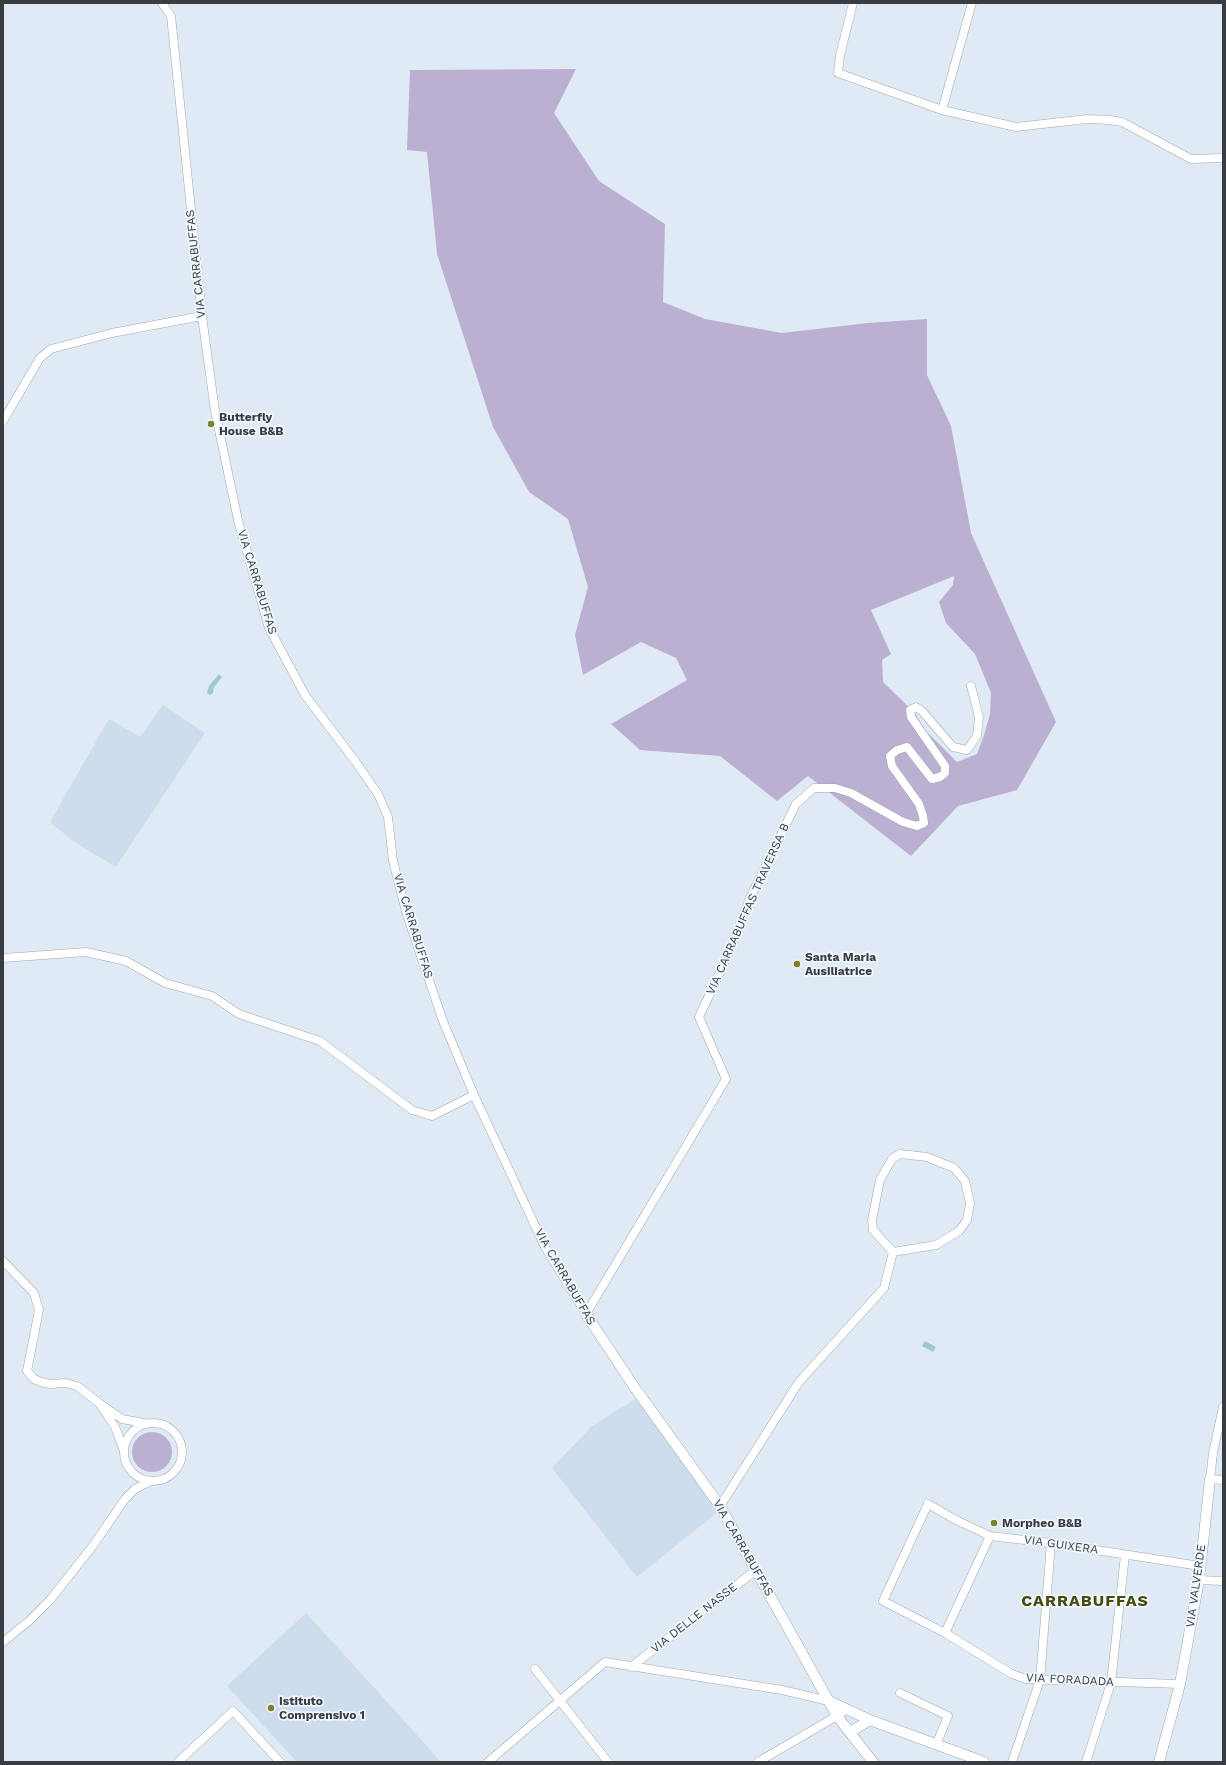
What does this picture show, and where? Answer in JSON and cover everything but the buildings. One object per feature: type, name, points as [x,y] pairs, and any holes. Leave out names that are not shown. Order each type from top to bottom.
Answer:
[{"type":"street","name":"VIA CARRABUFFAS","points":[[162,3],[171,16],[202,316],[215,410],[230,487],[253,576],[269,628],[305,695],[378,794],[388,817],[393,861],[407,915],[443,1021],[474,1095],[545,1247],[586,1314],[635,1388],[720,1506],[837,1716],[850,1732]]},
{"type":"street","points":[[853,3],[840,55],[838,73],[942,110],[1016,127],[1087,119],[1122,122],[1191,158],[1223,158]]},
{"type":"street","points":[[942,110],[972,3]]},
{"type":"street","points":[[3,421],[40,358],[51,349],[112,333],[202,316]]},
{"type":"street","name":"VIA CARRABUFFAS TRAVERSA B","points":[[586,1314],[726,1079],[699,1017],[729,953],[750,898],[796,804],[814,788],[835,788],[852,793],[903,822],[918,826],[924,823],[919,804],[892,766],[890,756],[897,750],[907,747],[932,779],[940,777],[945,773],[945,766],[911,718],[910,710],[916,707],[922,711],[953,747],[967,750],[977,736],[979,717],[971,686]]},
{"type":"street","points":[[3,958],[86,952],[126,961],[165,983],[212,996],[239,1014],[320,1041],[412,1110],[432,1116],[474,1095]]},
{"type":"street","points":[[900,1154],[912,1154],[927,1157],[954,1168],[965,1181],[970,1203],[968,1220],[959,1231],[936,1245],[893,1252],[873,1230],[872,1220],[880,1180],[892,1159],[900,1154]]},
{"type":"street","points":[[720,1506],[799,1382],[884,1288],[893,1252]]},
{"type":"street","points":[[3,1261],[34,1293],[39,1310],[27,1371],[34,1379],[41,1382],[50,1384],[66,1383],[77,1386],[98,1403],[122,1419],[145,1423],[160,1423],[173,1430],[181,1442],[182,1450],[182,1460],[177,1469],[170,1476],[161,1480],[151,1481],[141,1479],[133,1474],[127,1465],[121,1440],[115,1427],[98,1403]]},
{"type":"street","name":"VIA VALVERDE","points":[[1159,1762],[1180,1684],[1199,1580],[1213,1453],[1223,1407]]},
{"type":"street","points":[[124,1451],[128,1436],[132,1430],[145,1423]]},
{"type":"street","points":[[133,1474],[135,1490]]},
{"type":"street","points":[[1210,1479],[1223,1480]]},
{"type":"street","points":[[3,1642],[29,1621],[50,1600],[92,1547],[125,1499],[135,1490],[151,1481]]},
{"type":"street","name":"VIA GUIXERA","points":[[883,1601],[928,1504],[956,1520],[990,1536],[1051,1543],[1200,1566]]},
{"type":"street","points":[[945,1633],[990,1536]]},
{"type":"street","points":[[1012,1762],[1040,1680],[1051,1543]]},
{"type":"street","points":[[1086,1762],[1111,1683],[1125,1555]]},
{"type":"street","name":"VIA DELLE NASSE","points":[[631,1667],[756,1570]]},
{"type":"street","points":[[1199,1580],[1223,1581]]},
{"type":"street","name":"VIA FORADADA","points":[[883,1601],[945,1633],[1012,1674],[1026,1679],[1111,1683],[1180,1684]]},
{"type":"street","points":[[488,1762],[605,1662],[782,1690],[829,1701],[870,1720],[984,1762]]},
{"type":"street","points":[[535,1669],[608,1762]]},
{"type":"street","points":[[900,1693],[948,1716],[936,1745]]},
{"type":"street","points":[[758,1762],[848,1710]]},
{"type":"street","points":[[178,1762],[233,1711],[280,1762]]},
{"type":"street","points":[[870,1720],[850,1732],[873,1762]]},
{"type":"shaded area","points":[[576,69],[554,113],[599,181],[665,224],[663,302],[705,319],[782,333],[868,323],[927,319],[927,375],[951,426],[971,533],[1056,722],[1017,790],[958,806],[911,856],[808,776],[777,801],[720,756],[640,750],[611,724],[687,680],[676,658],[641,642],[583,675],[575,635],[588,587],[568,519],[529,492],[493,427],[437,254],[427,152],[407,150],[410,70]],"holes":[[[954,576],[953,585],[939,602],[946,623],[975,654],[991,693],[990,714],[977,754],[957,762],[926,731],[914,712],[883,682],[882,660],[891,654],[871,610]]]},
{"type":"shaded area","points":[[219,674],[222,677],[214,687],[213,693],[210,695],[207,693],[209,686]]},
{"type":"shaded area","points":[[163,705],[205,733],[116,867],[76,843],[50,822],[109,719],[140,737]]},
{"type":"shaded area","points":[[925,1341],[936,1347],[933,1352],[922,1346]]},
{"type":"shaded area","points":[[637,1398],[720,1510],[637,1577],[552,1468],[592,1426]]},
{"type":"shaded area","points":[[152,1432],[166,1438],[172,1452],[166,1466],[152,1472],[138,1466],[132,1452],[138,1438]]},
{"type":"shaded area","points":[[306,1613],[441,1762],[297,1762],[227,1686]]},
{"type":"place","name":"Butterfly House B&B","points":[[211,424]]},
{"type":"place","name":"Santa Maria Ausiliatrice","points":[[797,964]]},
{"type":"place","name":"Morpheo B&B","points":[[994,1523]]},
{"type":"place","name":"Istituto Comprensivo 1","points":[[271,1708]]},
{"type":"district","name":"CARRABUFFAS","points":[[1085,1601]]}]
